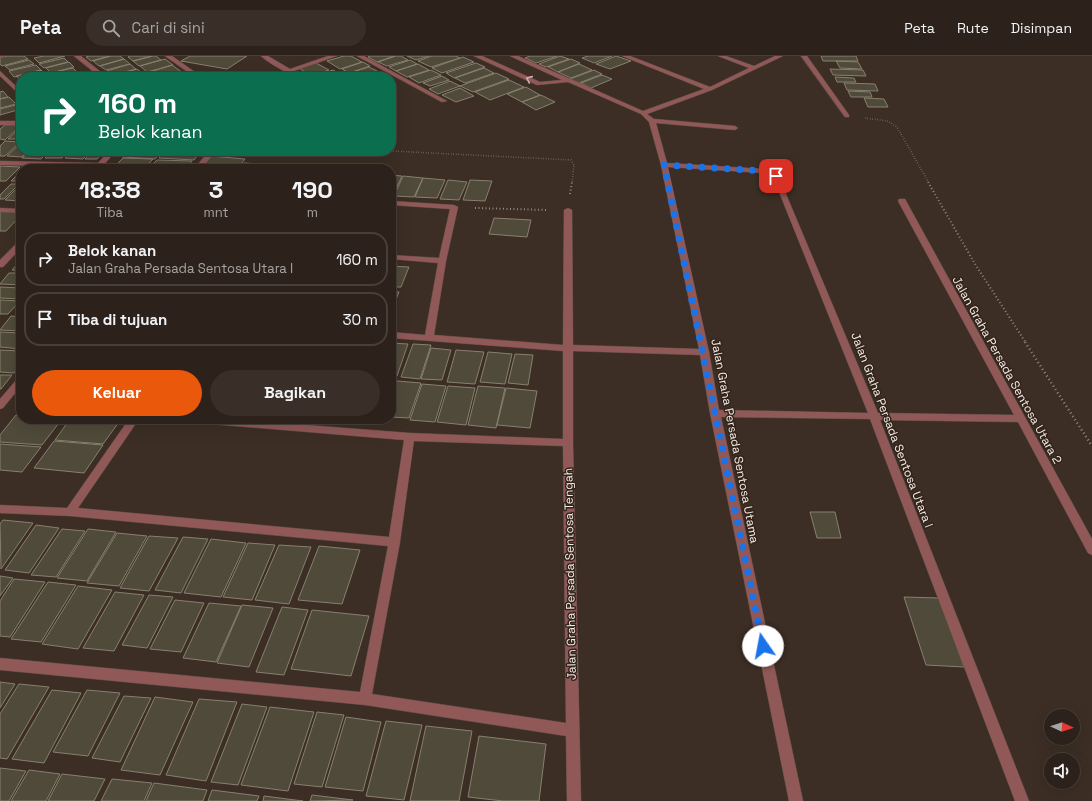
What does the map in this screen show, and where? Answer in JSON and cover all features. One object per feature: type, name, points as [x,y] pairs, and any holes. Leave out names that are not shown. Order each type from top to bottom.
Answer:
[{"type":"street","points":[[77,56],[98,72]]},
{"type":"street","points":[[168,56],[191,72]]},
{"type":"street","points":[[264,56],[288,71],[334,56]]},
{"type":"street","points":[[360,56],[390,72]]},
{"type":"street","points":[[477,56],[539,84],[567,81]]},
{"type":"street","points":[[513,56],[567,81],[643,113],[652,121],[735,128]]},
{"type":"street","points":[[625,56],[710,89]]},
{"type":"street","points":[[721,56],[754,68]]},
{"type":"street","points":[[643,113],[710,89],[780,56]]},
{"type":"street","points":[[804,56],[847,116]]},
{"type":"street","points":[[0,74],[16,89]]},
{"type":"street","points":[[396,75],[444,101]]},
{"type":"street","name":"Jalan Graha Persada Sentosa Utama","points":[[652,121],[664,165],[704,352],[715,414],[796,801]]},
{"type":"street","points":[[0,123],[16,123]]},
{"type":"street","points":[[101,164],[108,156]]},
{"type":"street","points":[[201,164],[209,156]]},
{"type":"street","points":[[0,163],[24,164]]},
{"type":"street","name":"Jalan Graha Persada Sentosa Utara I","points":[[664,165],[765,171],[776,176],[874,416],[1022,801]]},
{"type":"street","name":"Jalan Graha Persada Sentosa Utara 2","points":[[902,201],[1092,550]]},
{"type":"street","points":[[396,203],[454,207],[442,261],[429,338]]},
{"type":"street","points":[[0,210],[16,211]]},
{"type":"street","name":"Jalan Graha Persada Sentosa Tengah","points":[[568,210],[568,443],[574,801]]},
{"type":"street","points":[[0,265],[16,249]]},
{"type":"street","points":[[396,257],[442,261]]},
{"type":"street","points":[[396,335],[568,348],[704,352]]},
{"type":"street","points":[[0,406],[16,386]]},
{"type":"street","points":[[715,414],[1020,419]]},
{"type":"street","points":[[70,512],[131,424]]},
{"type":"street","points":[[248,424],[410,437],[568,443]]},
{"type":"street","points":[[365,699],[394,542],[410,437]]},
{"type":"street","points":[[0,509],[70,512],[394,542]]},
{"type":"street","points":[[0,664],[365,699],[573,731]]},
{"type":"path","points":[[847,116],[882,119],[897,127],[976,264],[1092,446]]},
{"type":"path","points":[[396,151],[571,160],[574,165],[568,210],[454,207]]},
{"type":"building","points":[[7,56],[24,56],[28,59],[2,66],[0,64],[0,58]]},
{"type":"building","points":[[44,56],[65,56],[39,63],[34,58]]},
{"type":"building","points":[[110,56],[91,61],[86,57]]},
{"type":"building","points":[[111,56],[120,56],[124,59],[99,66],[93,61]]},
{"type":"building","points":[[152,56],[133,61],[128,57]]},
{"type":"building","points":[[156,56],[161,60],[139,66],[133,61]]},
{"type":"building","points":[[190,56],[247,56],[227,69],[181,61]]},
{"type":"building","points":[[344,56],[351,56],[362,62],[340,69],[327,61]]},
{"type":"building","points":[[394,56],[377,62],[368,57]]},
{"type":"building","points":[[396,56],[401,56],[408,60],[387,66],[378,62]]},
{"type":"building","points":[[407,56],[429,56],[416,60]]},
{"type":"building","points":[[432,56],[456,56],[460,58],[431,67],[418,61]]},
{"type":"building","points":[[530,56],[557,56],[536,63],[525,58]]},
{"type":"building","points":[[560,56],[569,59],[546,67],[539,64]]},
{"type":"building","points":[[588,56],[612,56],[594,63],[582,58]]},
{"type":"building","points":[[616,56],[631,61],[610,69],[596,64]]},
{"type":"building","points":[[821,56],[856,56],[858,61],[823,61]]},
{"type":"building","points":[[463,57],[474,62],[442,73],[432,68]]},
{"type":"building","points":[[64,58],[68,62],[44,68],[39,64]]},
{"type":"building","points":[[124,59],[130,64],[106,70],[100,66]]},
{"type":"building","points":[[165,59],[173,65],[147,72],[140,66]]},
{"type":"building","points":[[571,59],[580,63],[558,72],[548,67]]},
{"type":"building","points":[[29,60],[34,64],[10,70],[5,66]]},
{"type":"building","points":[[410,60],[417,64],[396,71],[389,67]]},
{"type":"building","points":[[836,61],[858,62],[862,69],[840,68]]},
{"type":"building","points":[[69,62],[74,67],[55,72],[50,72],[46,68]]},
{"type":"building","points":[[363,62],[370,66],[352,72],[347,72],[342,69]]},
{"type":"building","points":[[316,63],[329,70],[323,72],[305,72],[299,68]]},
{"type":"building","points":[[476,63],[485,67],[454,78],[446,73]]},
{"type":"building","points":[[130,64],[136,69],[124,72],[107,71]]},
{"type":"building","points":[[418,64],[429,70],[407,77],[396,71]]},
{"type":"building","points":[[579,64],[592,70],[571,78],[558,72]]},
{"type":"building","points":[[36,65],[41,70],[33,72],[16,72],[16,76],[14,77],[9,71]]},
{"type":"building","points":[[172,65],[182,72],[150,72]]},
{"type":"building","points":[[369,67],[379,72],[352,72]]},
{"type":"building","points":[[73,68],[77,72],[55,72]]},
{"type":"building","points":[[484,68],[494,73],[465,83],[455,78]]},
{"type":"building","points":[[137,69],[141,72],[127,72]]},
{"type":"building","points":[[830,69],[863,70],[866,76],[833,75]]},
{"type":"building","points":[[41,70],[44,72],[33,72]]},
{"type":"building","points":[[431,70],[441,75],[419,83],[409,77]]},
{"type":"building","points":[[594,70],[602,74],[579,83],[570,79]]},
{"type":"building","points":[[496,73],[509,79],[473,92],[460,86]]},
{"type":"building","points":[[602,75],[612,79],[591,88],[581,83]]},
{"type":"building","points":[[442,76],[449,80],[430,86],[423,83]]},
{"type":"building","points":[[835,77],[854,78],[856,82],[837,82]]},
{"type":"building","points":[[509,80],[524,87],[490,100],[475,92]]},
{"type":"building","points":[[450,81],[460,86],[438,94],[429,89]]},
{"type":"building","points":[[844,83],[875,84],[878,91],[847,90]]},
{"type":"building","points":[[526,87],[540,95],[522,102],[507,94]]},
{"type":"building","points":[[460,88],[474,96],[456,102],[442,95]]},
{"type":"building","points":[[3,91],[8,97],[0,99],[0,92]]},
{"type":"building","points":[[848,91],[870,92],[872,97],[851,97]]},
{"type":"building","points":[[541,95],[555,102],[536,110],[522,102]]},
{"type":"building","points":[[9,97],[16,104],[0,108],[0,99]]},
{"type":"building","points":[[864,98],[884,99],[888,107],[868,107]]},
{"type":"building","points":[[16,105],[16,110],[0,115],[0,109]]},
{"type":"building","points":[[5,125],[16,125],[16,130],[5,140],[0,139],[0,129]]},
{"type":"building","points":[[16,132],[16,139],[8,139]]},
{"type":"building","points":[[5,141],[16,142],[16,146],[5,156],[0,156],[0,146]]},
{"type":"building","points":[[16,148],[16,156],[23,156],[22,157],[7,156]]},
{"type":"building","points":[[24,156],[44,156],[41,159],[22,158]]},
{"type":"building","points":[[47,156],[64,156],[62,158],[45,158]]},
{"type":"building","points":[[67,156],[86,156],[83,159],[65,158]]},
{"type":"building","points":[[88,156],[100,156],[97,159],[85,159]]},
{"type":"building","points":[[123,156],[158,156],[155,159],[122,157]]},
{"type":"building","points":[[161,156],[197,156],[194,160],[159,158]]},
{"type":"building","points":[[210,156],[245,159],[241,164],[203,164]]},
{"type":"building","points":[[123,158],[153,159],[148,164],[117,164]]},
{"type":"building","points":[[157,160],[192,161],[190,164],[153,164]]},
{"type":"building","points":[[0,166],[16,167],[16,171],[6,181],[0,181]]},
{"type":"building","points":[[396,175],[402,176],[396,189]]},
{"type":"building","points":[[16,176],[16,181],[11,181]]},
{"type":"building","points":[[403,176],[423,178],[414,197],[396,196],[396,192]]},
{"type":"building","points":[[423,178],[445,180],[437,198],[415,197]]},
{"type":"building","points":[[448,180],[467,182],[459,200],[440,199]]},
{"type":"building","points":[[470,180],[492,181],[485,201],[463,200]]},
{"type":"building","points":[[11,184],[16,184],[16,187],[4,199],[0,199],[0,195]]},
{"type":"building","points":[[16,189],[16,201],[5,200]]},
{"type":"building","points":[[0,210],[16,211],[16,220],[6,231],[0,231]]},
{"type":"building","points":[[494,218],[531,220],[527,237],[489,234]]},
{"type":"building","points":[[396,266],[409,267],[401,287],[396,287]]},
{"type":"building","points":[[9,273],[16,273],[16,285],[0,284]]},
{"type":"building","points":[[0,287],[16,288],[16,299],[0,298]]},
{"type":"building","points":[[396,292],[399,292],[396,300]]},
{"type":"building","points":[[0,300],[16,301],[16,305],[8,314],[0,314]]},
{"type":"building","points":[[11,316],[16,316],[16,331],[0,330]]},
{"type":"building","points":[[0,332],[16,333],[16,349],[0,347]]},
{"type":"building","points":[[396,343],[408,344],[397,376]]},
{"type":"building","points":[[413,344],[431,345],[420,379],[401,377]]},
{"type":"building","points":[[431,348],[451,350],[442,380],[421,379]]},
{"type":"building","points":[[0,350],[16,351],[16,370],[14,373],[0,372]]},
{"type":"building","points":[[456,350],[484,352],[475,384],[447,382]]},
{"type":"building","points":[[488,352],[512,354],[505,384],[480,382]]},
{"type":"building","points":[[515,354],[533,355],[528,385],[508,383]]},
{"type":"building","points":[[0,375],[12,375],[1,389],[0,389]]},
{"type":"building","points":[[397,381],[421,383],[409,418],[396,417]]},
{"type":"building","points":[[422,384],[446,386],[435,422],[410,420]]},
{"type":"building","points":[[448,386],[475,388],[466,425],[437,422]]},
{"type":"building","points":[[478,386],[505,388],[496,428],[468,425]]},
{"type":"building","points":[[506,388],[537,391],[530,428],[497,425]]},
{"type":"building","points":[[16,415],[16,424],[58,424],[42,445],[0,442],[0,435]]},
{"type":"building","points":[[66,424],[118,424],[103,444],[55,440]]},
{"type":"building","points":[[54,441],[103,445],[84,473],[34,468]]},
{"type":"building","points":[[0,444],[41,447],[22,472],[0,470]]},
{"type":"building","points":[[810,512],[835,512],[841,538],[817,538]]},
{"type":"building","points":[[3,520],[33,523],[1,569],[0,524]]},
{"type":"building","points":[[36,525],[59,528],[29,573],[5,570]]},
{"type":"building","points":[[62,529],[85,531],[56,577],[31,575]]},
{"type":"building","points":[[88,529],[116,532],[87,581],[57,578]]},
{"type":"building","points":[[117,533],[147,536],[119,586],[87,583]]},
{"type":"building","points":[[149,536],[178,538],[149,591],[120,588]]},
{"type":"building","points":[[183,537],[208,539],[181,593],[155,590]]},
{"type":"building","points":[[211,539],[246,543],[221,597],[184,593]]},
{"type":"building","points":[[248,543],[275,545],[252,600],[223,597]]},
{"type":"building","points":[[279,545],[311,547],[289,604],[255,600]]},
{"type":"building","points":[[319,546],[360,550],[342,604],[298,600]]},
{"type":"building","points":[[0,576],[13,578],[0,596]]},
{"type":"building","points":[[14,579],[45,582],[10,637],[0,636],[0,601]]},
{"type":"building","points":[[48,582],[76,585],[41,642],[11,639]]},
{"type":"building","points":[[78,586],[112,590],[78,649],[42,644]]},
{"type":"building","points":[[115,592],[144,595],[114,651],[83,648]]},
{"type":"building","points":[[149,595],[173,597],[147,648],[122,645]]},
{"type":"building","points":[[904,597],[939,598],[964,667],[926,665]]},
{"type":"building","points":[[175,600],[204,603],[181,652],[150,649]]},
{"type":"building","points":[[209,603],[241,606],[216,662],[183,658]]},
{"type":"building","points":[[242,605],[273,608],[249,667],[217,663]]},
{"type":"building","points":[[282,607],[308,610],[284,675],[256,672]]},
{"type":"building","points":[[312,610],[369,616],[351,676],[291,669]]},
{"type":"building","points":[[0,682],[15,684],[0,708]]},
{"type":"building","points":[[19,684],[49,687],[7,759],[0,758],[0,714]]},
{"type":"building","points":[[52,690],[81,693],[44,763],[12,759]]},
{"type":"building","points":[[87,690],[120,693],[88,756],[53,752]]},
{"type":"building","points":[[124,696],[151,698],[120,762],[92,758]]},
{"type":"building","points":[[155,697],[193,702],[160,775],[121,770]]},
{"type":"building","points":[[199,699],[237,702],[206,781],[166,775]]},
{"type":"building","points":[[242,704],[267,707],[238,785],[211,782]]},
{"type":"building","points":[[270,707],[314,712],[288,791],[241,785]]},
{"type":"building","points":[[317,712],[344,715],[322,787],[294,784]]},
{"type":"building","points":[[346,717],[381,722],[363,791],[325,787]]},
{"type":"building","points":[[386,721],[422,725],[404,800],[366,796]]},
{"type":"building","points":[[426,726],[472,731],[459,801],[410,801]]},
{"type":"building","points":[[479,736],[546,744],[539,801],[503,801],[468,797]]},
{"type":"building","points":[[0,768],[26,771],[9,801],[0,801]]},
{"type":"building","points":[[29,770],[60,774],[46,801],[11,801]]},
{"type":"building","points":[[62,774],[105,779],[94,801],[48,801]]},
{"type":"building","points":[[112,779],[152,783],[144,801],[101,801]]},
{"type":"building","points":[[154,783],[207,790],[203,801],[146,801]]},
{"type":"building","points":[[212,790],[259,796],[257,801],[208,801]]},
{"type":"building","points":[[312,795],[353,800],[310,801]]},
{"type":"building","points":[[264,796],[303,801],[263,801]]},
{"type":"route","points":[[763,646],[715,414],[704,352],[664,165],[765,171],[776,176]]}]
